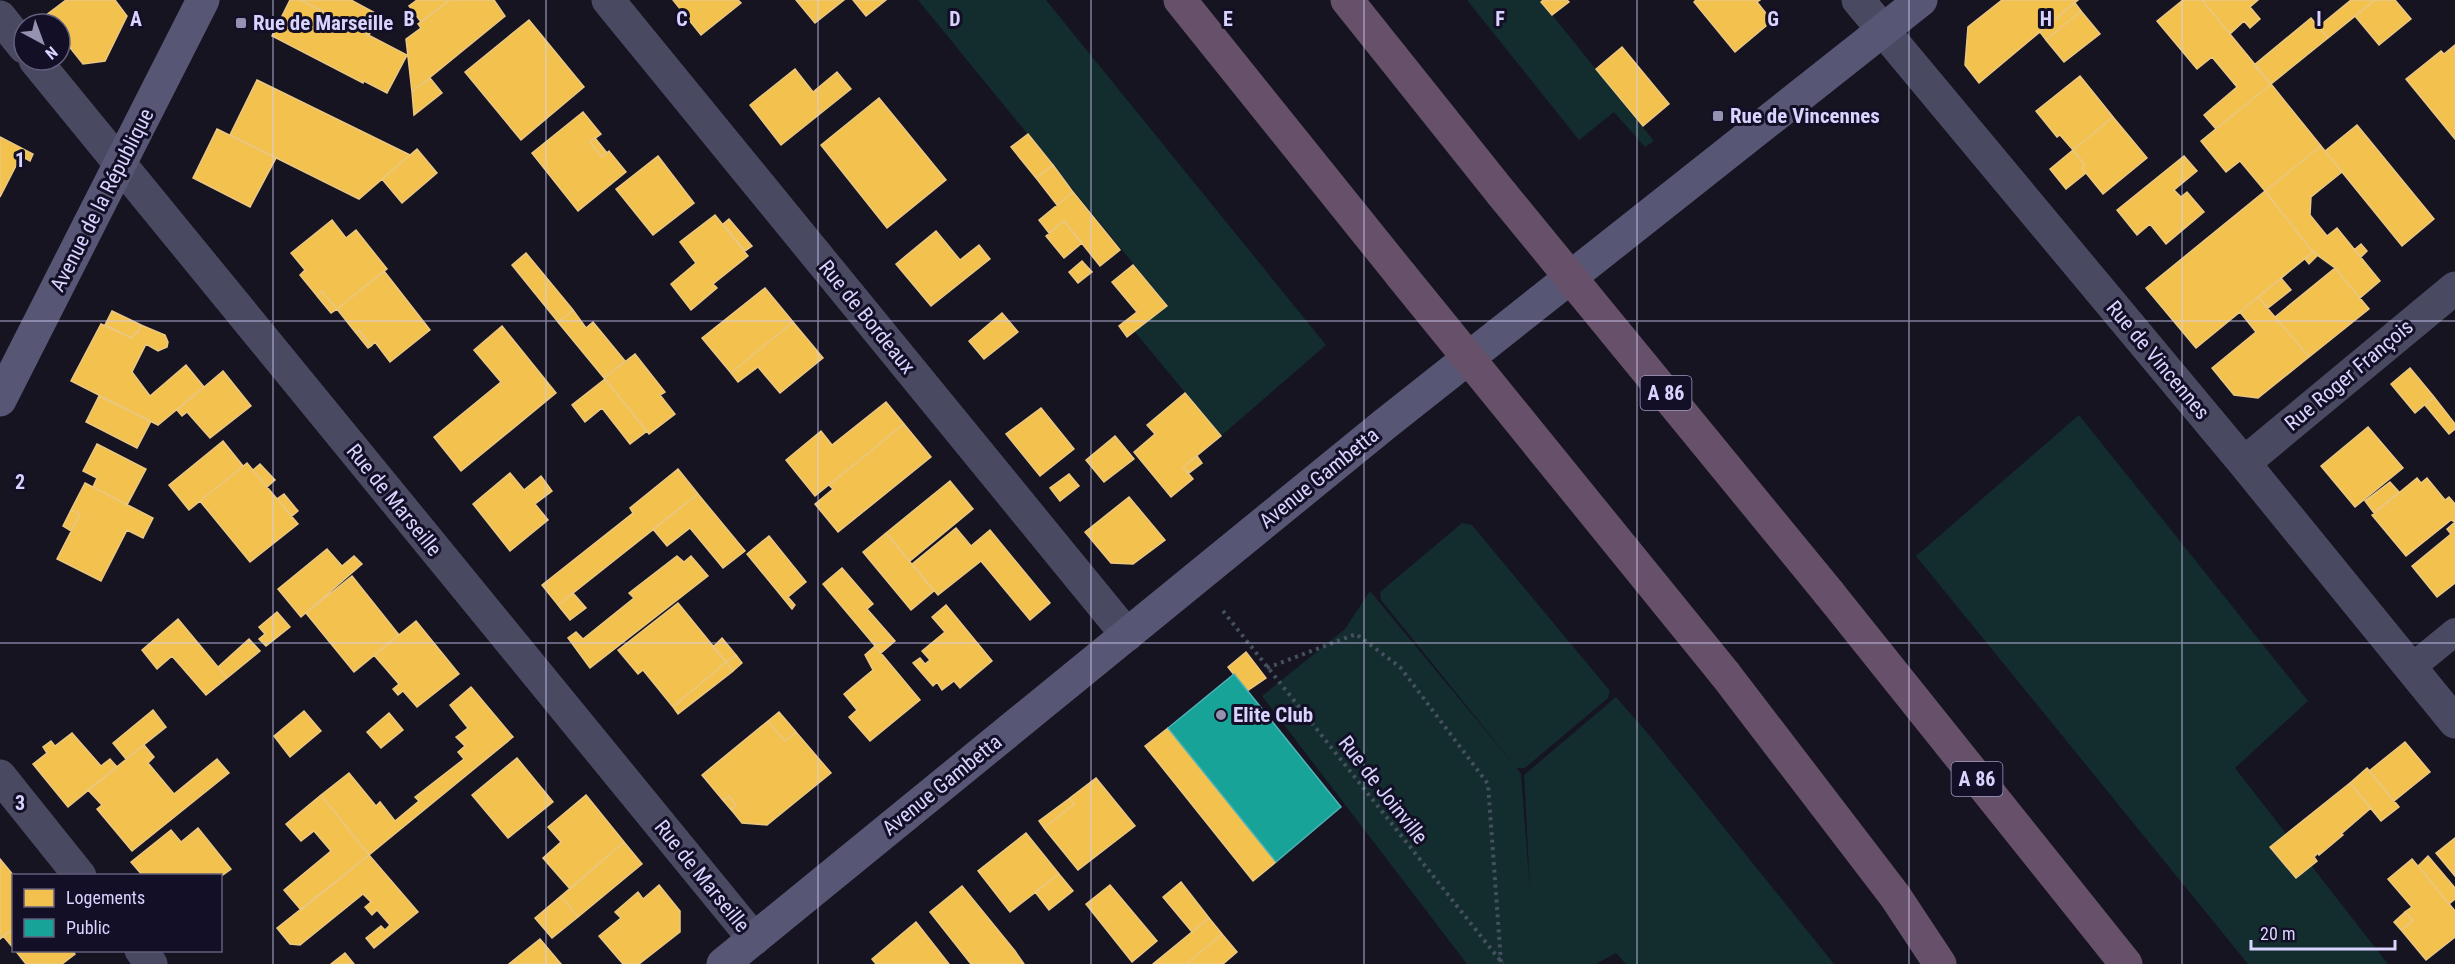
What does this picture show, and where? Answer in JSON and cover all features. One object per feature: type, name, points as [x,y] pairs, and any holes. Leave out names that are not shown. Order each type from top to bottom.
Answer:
[{"type":"highway","points":[[1180,0],[1725,674],[1895,896],[1940,964]]},
{"type":"highway","name":"A 86","points":[[1347,0],[1502,194],[1829,593],[2126,964]]},
{"type":"highway","points":[[1895,896],[1963,964]]},
{"type":"street","name":"Avenue de la République","points":[[0,400],[203,0]]},
{"type":"street","name":"Rue de Bordeaux","points":[[608,0],[1127,635]]},
{"type":"street","name":"Rue de Vincennes","points":[[1858,0],[2244,463],[2455,722]]},
{"type":"street","name":"Avenue Gambetta","points":[[723,964],[1385,424],[1921,0]]},
{"type":"street","points":[[0,17],[12,32]]},
{"type":"street","name":"Rue de Marseille","points":[[45,72],[754,939]]},
{"type":"street","name":"Rue Roger François","points":[[2244,463],[2455,288]]},
{"type":"street","points":[[0,776],[78,874]]},
{"type":"street","points":[[142,952],[152,964]]},
{"type":"lane","points":[[2411,668],[2455,632]]},
{"type":"path","name":"Rue de Joinville","points":[[1196,578],[1502,963]]},
{"type":"path","points":[[1268,668],[1356,634],[1400,667],[1488,784],[1502,963]]},
{"type":"green space","points":[[918,0],[1046,0],[1326,345],[1221,436],[1135,332],[1167,305]]},
{"type":"green space","points":[[1467,0],[1540,0],[1654,141],[1645,147],[1614,112],[1579,140]]},
{"type":"green space","points":[[2079,415],[2308,701],[2235,768],[2388,964],[2248,964],[1916,556]]},
{"type":"green space","points":[[1462,523],[1472,525],[1610,691],[1608,698],[1525,768],[1517,768],[1521,774],[1530,890],[1524,775],[1616,697],[1834,964],[1626,964],[1616,953],[1596,964],[1467,964],[1262,696],[1345,629],[1370,591],[1516,767],[1381,600],[1380,592]]},
{"type":"building: Logements","points":[[66,0],[115,0],[127,16],[105,61],[83,64],[72,50],[72,12],[50,12]]},
{"type":"building: Logements","points":[[290,0],[301,0],[407,55],[387,93],[272,36]]},
{"type":"building: Logements","points":[[301,0],[351,0],[379,15],[369,35]]},
{"type":"building: Logements","points":[[417,0],[450,0],[421,22],[409,6]]},
{"type":"building: Logements","points":[[450,0],[494,0],[505,16],[412,92],[406,39],[421,28],[418,24]]},
{"type":"building: Logements","points":[[673,0],[738,0],[741,3],[701,35]]},
{"type":"building: Logements","points":[[796,0],[844,0],[815,23]]},
{"type":"building: Logements","points":[[853,0],[886,0],[866,16]]},
{"type":"building: Logements","points":[[1543,0],[1567,0],[1569,2],[1552,15],[1541,2]]},
{"type":"building: Logements","points":[[1696,0],[1760,0],[1757,2],[1772,21],[1735,52],[1694,2]]},
{"type":"building: Logements","points":[[2002,0],[2078,0],[1979,83],[1965,65],[1968,27]]},
{"type":"building: Logements","points":[[2183,0],[2202,0],[2271,84],[2216,129],[2204,115],[2237,87],[2212,57],[2197,69],[2157,21]]},
{"type":"building: Logements","points":[[2202,0],[2258,0],[2250,7],[2260,19],[2250,28],[2244,21],[2230,34]]},
{"type":"building: Logements","points":[[2351,0],[2375,0],[2328,38],[2318,27]]},
{"type":"building: Logements","points":[[2375,0],[2395,0],[2411,19],[2379,45],[2355,16]]},
{"type":"building: Logements","points":[[2075,3],[2081,11],[2046,40],[2040,32]]},
{"type":"building: Logements","points":[[2081,11],[2100,34],[2064,62],[2046,40]]},
{"type":"building: Logements","points":[[2311,18],[2328,38],[2271,84],[2254,65]]},
{"type":"building: Logements","points":[[529,20],[584,87],[521,140],[465,72]]},
{"type":"building: Logements","points":[[2455,45],[2455,139],[2406,79],[2441,51],[2444,54]]},
{"type":"building: Logements","points":[[1622,47],[1669,104],[1643,126],[1596,69]]},
{"type":"building: Logements","points":[[795,69],[813,92],[837,72],[851,89],[781,145],[750,105]]},
{"type":"building: Logements","points":[[2080,76],[2113,117],[2073,150],[2060,135],[2057,137],[2036,111]]},
{"type":"building: Logements","points":[[430,78],[442,93],[414,115],[412,92]]},
{"type":"building: Logements","points":[[257,80],[410,155],[359,199],[230,135]]},
{"type":"building: Logements","points":[[2271,84],[2321,146],[2265,191],[2240,161],[2226,172],[2201,141]]},
{"type":"building: Logements","points":[[879,98],[946,180],[887,228],[821,145]]},
{"type":"building: Logements","points":[[583,112],[601,134],[590,142],[602,157],[609,151],[626,172],[578,211],[532,153]]},
{"type":"building: Logements","points":[[2113,117],[2147,158],[2103,194],[2082,168],[2085,165],[2073,150]]},
{"type":"building: Logements","points":[[2357,125],[2434,219],[2402,246],[2325,151]]},
{"type":"building: Logements","points":[[217,129],[276,158],[250,207],[193,178]]},
{"type":"building: Logements","points":[[1028,134],[1053,165],[1036,178],[1011,147]]},
{"type":"building: Logements","points":[[0,137],[33,154],[30,161],[21,156],[0,197]]},
{"type":"building: Logements","points":[[595,138],[607,153],[602,157],[590,142]]},
{"type":"building: Logements","points":[[2321,146],[2342,172],[2311,197],[2310,215],[2327,236],[2337,228],[2380,281],[2360,298],[2335,268],[2313,252],[2265,191]]},
{"type":"building: Logements","points":[[417,149],[437,173],[402,203],[382,179]]},
{"type":"building: Logements","points":[[2073,150],[2085,165],[2082,168],[2086,173],[2066,189],[2050,169]]},
{"type":"building: Logements","points":[[658,156],[694,203],[653,235],[616,189]]},
{"type":"building: Logements","points":[[2184,156],[2197,171],[2174,190],[2181,197],[2187,192],[2204,212],[2166,244],[2150,224],[2137,235],[2117,210]]},
{"type":"building: Logements","points":[[1053,165],[1073,192],[1057,205],[1036,178]]},
{"type":"building: Logements","points":[[2265,191],[2313,252],[2196,348],[2146,288]]},
{"type":"building: Logements","points":[[1073,192],[1120,250],[1100,266],[1064,221],[1049,233],[1039,220]]},
{"type":"building: Logements","points":[[715,215],[748,256],[713,284],[717,288],[691,310],[671,284],[696,263],[680,242]]},
{"type":"building: Logements","points":[[729,219],[752,246],[745,251],[723,224]]},
{"type":"building: Logements","points":[[332,220],[346,238],[356,230],[387,269],[337,309],[322,291],[317,296],[300,275],[305,270],[291,253]]},
{"type":"building: Logements","points":[[1064,221],[1082,243],[1064,258],[1046,236]]},
{"type":"building: Logements","points":[[936,231],[960,260],[979,245],[990,259],[931,306],[896,264]]},
{"type":"building: Logements","points":[[2361,244],[2367,251],[2361,257],[2354,250]]},
{"type":"building: Logements","points":[[2313,252],[2318,255],[2309,264],[2305,259]]},
{"type":"building: Logements","points":[[526,253],[573,310],[558,322],[512,265]]},
{"type":"building: Logements","points":[[1082,261],[1092,272],[1078,283],[1069,272]]},
{"type":"building: Logements","points":[[1133,265],[1167,306],[1127,337],[1119,326],[1137,312],[1112,282]]},
{"type":"building: Logements","points":[[2335,268],[2369,309],[2309,357],[2275,317]]},
{"type":"building: Logements","points":[[384,271],[430,330],[390,362],[375,342],[371,346],[359,330],[356,333],[337,309]]},
{"type":"building: Logements","points":[[2281,278],[2291,290],[2268,308],[2258,297]]},
{"type":"building: Logements","points":[[765,288],[793,322],[731,373],[702,338]]},
{"type":"building: Logements","points":[[322,291],[337,309],[331,313],[317,296]]},
{"type":"building: Logements","points":[[2258,297],[2309,357],[2258,398],[2234,395],[2212,368],[2256,332],[2240,312]]},
{"type":"building: Logements","points":[[573,310],[586,328],[593,322],[625,361],[604,378],[558,322]]},
{"type":"building: Logements","points":[[112,311],[141,325],[138,333],[136,332],[132,338],[105,325]]},
{"type":"building: Logements","points":[[1002,313],[1018,332],[984,359],[969,341]]},
{"type":"building: Logements","points":[[793,322],[823,358],[780,393],[758,367],[738,382],[731,373]]},
{"type":"building: Logements","points":[[101,324],[132,338],[136,332],[138,333],[141,325],[165,335],[168,342],[167,347],[158,351],[146,344],[132,372],[150,396],[186,365],[204,387],[158,425],[71,381]]},
{"type":"building: Logements","points":[[502,326],[556,393],[461,471],[434,437],[501,382],[474,350]]},
{"type":"building: Logements","points":[[359,330],[371,346],[368,348],[356,333]]},
{"type":"building: Logements","points":[[635,354],[665,392],[660,395],[675,414],[649,434],[604,378]]},
{"type":"building: Logements","points":[[2410,368],[2434,397],[2415,413],[2391,384]]},
{"type":"building: Logements","points":[[223,371],[251,406],[210,438],[187,412],[182,416],[177,410]]},
{"type":"building: Logements","points":[[605,379],[647,431],[630,444],[602,408],[585,422],[572,405]]},
{"type":"building: Logements","points":[[1185,393],[1221,436],[1183,467],[1193,479],[1171,497],[1134,452],[1155,434],[1147,425]]},
{"type":"building: Logements","points":[[99,396],[151,421],[137,448],[86,422]]},
{"type":"building: Logements","points":[[2434,397],[2455,424],[2455,429],[2449,434],[2425,405]]},
{"type":"building: Logements","points":[[886,402],[904,424],[815,496],[786,460],[821,431],[832,445]]},
{"type":"building: Logements","points":[[1041,408],[1074,449],[1040,476],[1006,434]]},
{"type":"building: Logements","points":[[904,424],[931,457],[838,532],[815,504],[833,489],[829,485]]},
{"type":"building: Logements","points":[[2368,427],[2403,468],[2355,507],[2321,466]]},
{"type":"building: Logements","points":[[1115,436],[1134,459],[1104,482],[1086,460]]},
{"type":"building: Logements","points":[[223,441],[243,466],[189,510],[169,485]]},
{"type":"building: Logements","points":[[97,444],[146,469],[127,505],[93,487],[97,478],[83,471]]},
{"type":"building: Logements","points":[[1197,456],[1202,463],[1189,473],[1183,467]]},
{"type":"building: Logements","points":[[247,463],[298,524],[250,562],[200,501]]},
{"type":"building: Logements","points":[[260,464],[275,480],[267,487],[253,470]]},
{"type":"building: Logements","points":[[678,469],[698,494],[558,605],[542,585],[633,513],[630,508]]},
{"type":"building: Logements","points":[[510,473],[524,490],[541,476],[552,491],[535,504],[548,520],[510,551],[473,504]]},
{"type":"building: Logements","points":[[1069,474],[1079,486],[1060,501],[1050,488]]},
{"type":"building: Logements","points":[[2417,478],[2421,483],[2427,478],[2445,500],[2449,497],[2455,504],[2455,522],[2451,520],[2406,556],[2372,515]]},
{"type":"building: Logements","points":[[950,481],[973,509],[910,561],[886,533]]},
{"type":"building: Logements","points":[[2390,482],[2399,492],[2374,513],[2365,501]]},
{"type":"building: Logements","points":[[85,483],[153,518],[143,538],[127,530],[101,581],[57,559],[80,514],[71,510]]},
{"type":"building: Logements","points":[[284,494],[298,511],[292,516],[277,499]]},
{"type":"building: Logements","points":[[698,494],[745,551],[723,568],[690,528],[667,546],[653,529]]},
{"type":"building: Logements","points":[[1129,497],[1165,540],[1133,564],[1111,563],[1085,532]]},
{"type":"building: Logements","points":[[71,510],[80,514],[71,531],[63,526]]},
{"type":"building: Logements","points":[[2455,522],[2455,583],[2437,597],[2412,566],[2451,534],[2447,529]]},
{"type":"building: Logements","points":[[956,528],[971,546],[990,530],[1050,603],[1030,620],[981,561],[938,595],[912,564]]},
{"type":"building: Logements","points":[[886,533],[934,591],[911,610],[863,552]]},
{"type":"building: Logements","points":[[769,536],[806,582],[788,597],[795,605],[792,609],[747,554]]},
{"type":"building: Logements","points":[[327,549],[342,566],[354,556],[362,564],[301,617],[278,589]]},
{"type":"building: Logements","points":[[677,556],[684,562],[691,556],[708,576],[590,668],[568,638],[576,632],[583,639],[634,598],[629,593]]},
{"type":"building: Logements","points":[[842,568],[873,604],[867,609],[895,641],[881,653],[823,584]]},
{"type":"building: Logements","points":[[352,576],[399,635],[354,672],[306,613]]},
{"type":"building: Logements","points":[[573,593],[586,608],[570,620],[558,605]]},
{"type":"building: Logements","points":[[678,603],[726,662],[673,707],[643,670],[638,674],[618,650]]},
{"type":"building: Logements","points":[[946,605],[992,661],[960,688],[954,681],[942,690],[937,682],[933,686],[913,663],[920,658],[925,664],[930,660],[922,651],[945,632],[932,617]]},
{"type":"building: Logements","points":[[277,612],[290,627],[266,646],[259,639],[265,634],[259,627]]},
{"type":"building: Logements","points":[[178,619],[227,678],[206,695],[172,656],[157,669],[142,650]]},
{"type":"building: Logements","points":[[416,621],[459,674],[417,707],[403,691],[398,695],[393,689],[399,684],[374,655]]},
{"type":"building: Logements","points":[[722,638],[736,655],[726,662],[713,647]]},
{"type":"building: Logements","points":[[249,639],[260,651],[227,678],[218,667]]},
{"type":"building: Logements","points":[[875,646],[920,700],[870,741],[849,717],[857,710],[844,694],[873,670],[865,655]]},
{"type":"building: Logements","points":[[1246,652],[1266,678],[1247,691],[1228,667]]},
{"type":"building: Logements","points":[[736,655],[742,663],[733,671],[726,662]]},
{"type":"building: Logements","points":[[726,662],[733,671],[678,714],[673,707]]},
{"type":"building: Logements","points":[[471,687],[513,737],[369,855],[321,795],[349,773],[376,806],[380,802],[395,821],[419,801],[415,797],[464,759],[458,752],[465,746],[456,737],[468,728],[450,705]]},
{"type":"building: Logements","points":[[153,710],[166,727],[126,759],[113,743]]},
{"type":"building: Logements","points":[[304,711],[321,731],[290,757],[274,736]]},
{"type":"building: Logements","points":[[779,712],[796,732],[785,741],[768,721]]},
{"type":"building: Logements","points":[[389,713],[403,730],[381,748],[367,732]]},
{"type":"building: Logements","points":[[768,721],[785,741],[796,732],[831,773],[767,825],[742,823],[733,812],[732,808],[736,805],[729,796],[724,800],[721,798],[702,775]]},
{"type":"building: Logements","points":[[1168,728],[1276,862],[1253,881],[1145,746]]},
{"type":"building: Logements","points":[[72,733],[101,766],[110,759],[117,767],[68,807],[33,764],[47,753],[43,747],[51,741],[55,746]]},
{"type":"building: Logements","points":[[2405,742],[2430,772],[2394,801],[2369,771]]},
{"type":"building: Logements","points":[[144,745],[154,757],[148,763],[174,794],[217,759],[229,773],[132,851],[97,809],[102,805],[88,790]]},
{"type":"building: Logements","points":[[517,758],[553,802],[508,838],[472,795]]},
{"type":"building: Logements","points":[[2367,768],[2399,807],[2381,821],[2350,783]]},
{"type":"building: Logements","points":[[1096,778],[1135,826],[1078,870],[1044,828],[1074,804],[1070,798]]},
{"type":"building: Logements","points":[[2350,783],[2371,808],[2341,834],[2343,835],[2319,855],[2318,853],[2314,857],[2317,861],[2296,878],[2270,847]]},
{"type":"building: Logements","points":[[321,795],[369,855],[301,910],[284,890],[331,851],[314,831],[301,841],[286,824]]},
{"type":"building: Logements","points":[[586,795],[624,842],[570,889],[543,858],[561,842],[548,827]]},
{"type":"building: Logements","points":[[729,796],[736,805],[732,808],[733,812],[721,798],[724,800]]},
{"type":"building: Logements","points":[[1070,798],[1074,804],[1044,828],[1039,821]]},
{"type":"building: Logements","points":[[198,828],[231,869],[222,876],[141,874],[131,862],[171,830],[181,842]]},
{"type":"building: Logements","points":[[1026,833],[1059,874],[1010,912],[978,871]]},
{"type":"building: Logements","points":[[2455,838],[2455,876],[2436,853]]},
{"type":"building: Logements","points":[[624,842],[642,864],[578,917],[561,896]]},
{"type":"building: Logements","points":[[369,855],[418,912],[374,948],[366,938],[381,926],[385,930],[390,925],[377,910],[372,915],[365,907],[371,902],[363,894],[300,945],[290,944],[277,928]]},
{"type":"building: Logements","points":[[2428,856],[2455,888],[2455,899],[2449,904],[2418,866]]},
{"type":"building: Logements","points":[[0,859],[12,874],[12,930],[0,939]]},
{"type":"building: Logements","points":[[2412,859],[2455,911],[2455,937],[2426,960],[2401,930],[2413,921],[2405,912],[2412,907],[2388,879]]},
{"type":"building: Logements","points":[[1059,874],[1073,891],[1049,910],[1035,892]]},
{"type":"building: Logements","points":[[1181,882],[1209,918],[1192,932],[1163,897]]},
{"type":"building: Logements","points":[[659,885],[680,911],[680,932],[639,964],[623,964],[599,936],[621,918],[615,912],[638,892],[643,899]]},
{"type":"building: Logements","points":[[1110,885],[1157,941],[1132,962],[1086,904]]},
{"type":"building: Logements","points":[[962,886],[1024,964],[971,964],[930,912]]},
{"type":"building: Logements","points":[[561,896],[578,917],[552,938],[535,918]]},
{"type":"building: Logements","points":[[2405,912],[2413,921],[2401,930],[2394,922]]},
{"type":"building: Logements","points":[[1209,918],[1222,934],[1186,964],[1153,964]]},
{"type":"building: Logements","points":[[916,922],[949,964],[876,964],[872,959]]},
{"type":"building: Logements","points":[[12,929],[12,947],[3,936]]},
{"type":"building: Logements","points":[[1222,934],[1237,952],[1223,964],[1186,964]]},
{"type":"building: Logements","points":[[540,939],[561,964],[509,964]]},
{"type":"building: Logements","points":[[17,952],[74,952],[75,954],[62,964],[26,964]]},
{"type":"building: Logements","points":[[345,953],[354,964],[331,964]]},
{"type":"building: Public","points":[[1234,674],[1341,807],[1276,862],[1168,728]]},
{"type":"place","name":"Rue de Marseille","points":[[241,23]]},
{"type":"place","name":"Rue de Vincennes","points":[[1718,116]]},
{"type":"place","name":"Elite Club","points":[[1221,715]]}]
